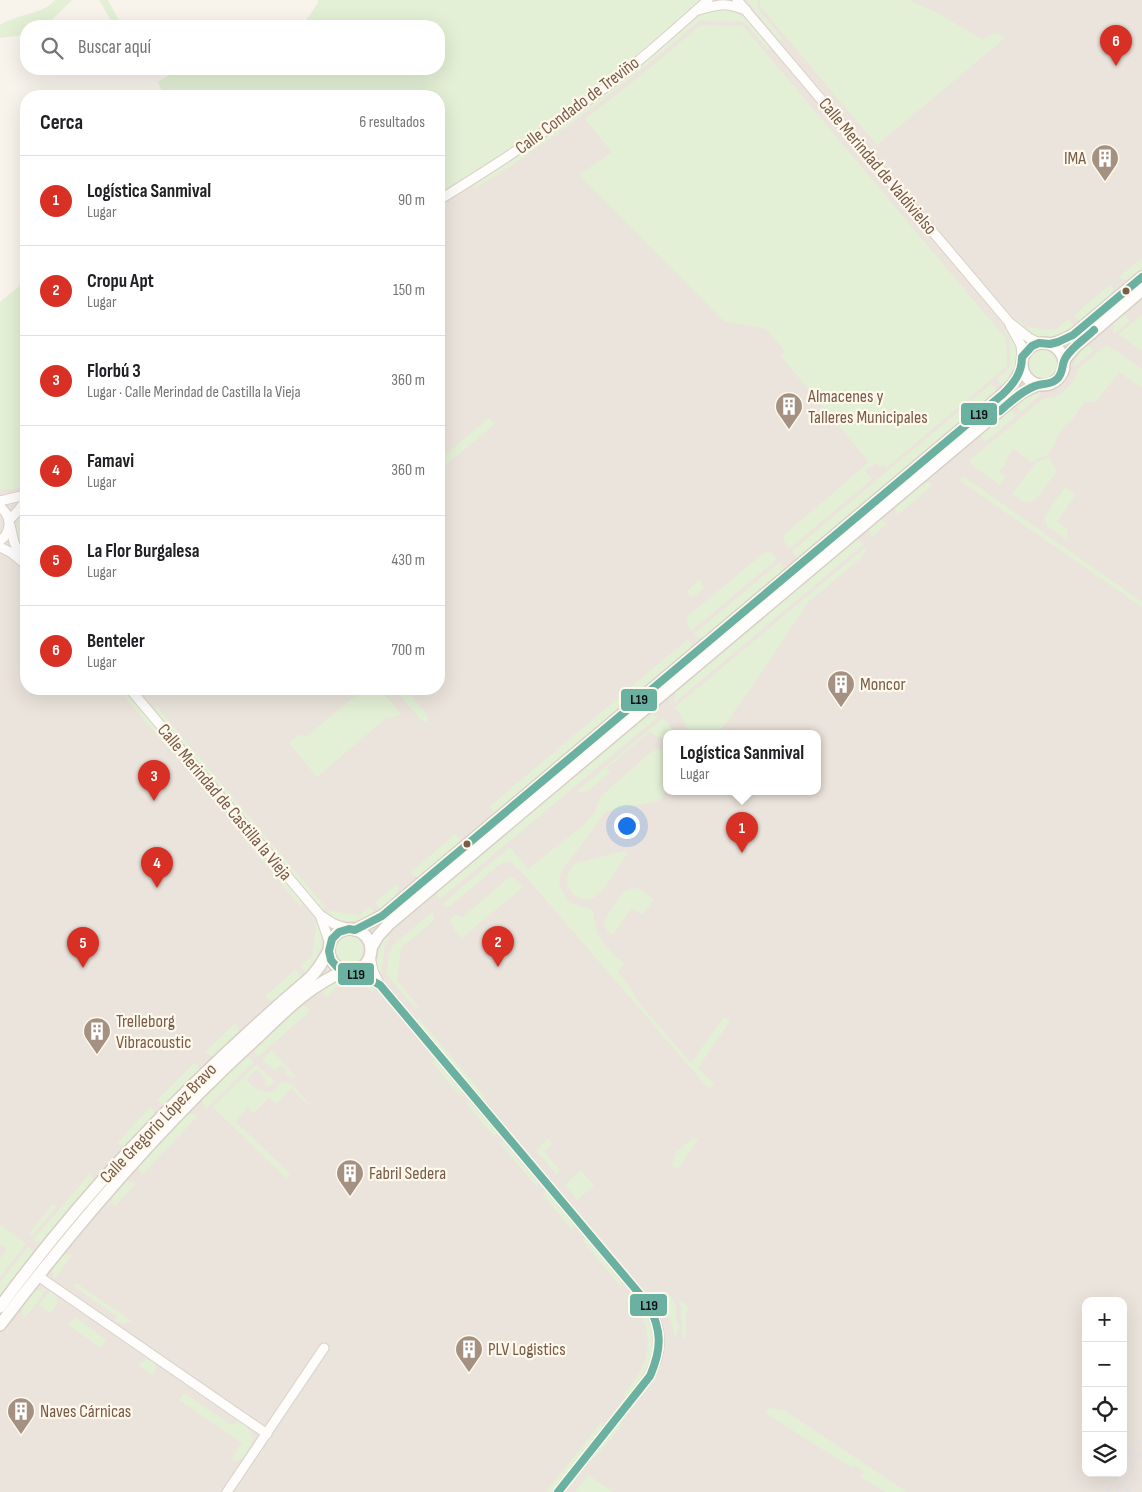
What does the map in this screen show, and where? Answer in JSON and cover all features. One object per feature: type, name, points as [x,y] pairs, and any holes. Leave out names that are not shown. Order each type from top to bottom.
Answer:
[{"type":"main road","points":[[1045,343],[1056,348],[1061,353],[1064,360],[1063,372],[1060,377],[1049,384],[1037,385],[1010,402],[389,924],[378,936],[368,961],[360,968],[348,971],[334,964],[329,948],[335,935],[382,916],[996,400],[1014,383],[1022,362],[1032,346],[1045,343],[1058,342],[1073,335],[1142,277]]},
{"type":"main road","points":[[1064,360],[1075,347],[1142,290]]},
{"type":"main road","points":[[1022,362],[1027,378],[1037,385]]},
{"type":"main road","points":[[352,929],[366,937],[370,952]]},
{"type":"main road","name":"Calle Gregorio López Bravo","points":[[0,1308],[65,1226],[124,1158],[210,1068],[311,977],[320,967],[329,948]]},
{"type":"main road","name":"Calle Gregorio López Bravo","points":[[0,1325],[66,1241],[122,1175],[171,1122],[228,1065],[314,987],[326,979],[348,971]]},
{"type":"street","name":"Calle Condado de Treviño","points":[[445,196],[524,146],[592,98],[636,63],[708,0]]},
{"type":"street","name":"Calle Merindad de Valdivielso","points":[[737,0],[1009,322],[1019,340],[1022,362]]},
{"type":"street","name":"Calle Merindad de Valdivielso","points":[[744,0],[746,10]]},
{"type":"street","points":[[696,11],[721,4],[746,10]]},
{"type":"street","name":"Calle Merindad de Valdivielso","points":[[1009,322],[1029,338],[1045,343]]},
{"type":"street","points":[[0,501],[20,496]]},
{"type":"street","points":[[0,507],[7,515],[12,537],[20,554]]},
{"type":"street","points":[[0,542],[7,534],[9,521],[20,508]]},
{"type":"street","points":[[0,547],[6,549],[20,560]]},
{"type":"street","name":"Calle Merindad de Castilla la Vieja","points":[[135,695],[320,915],[334,924],[352,929]]},
{"type":"street","name":"Calle Merindad de Castilla la Vieja","points":[[320,915],[329,948]]},
{"type":"street","points":[[370,952],[373,971],[380,986],[648,1304],[655,1318],[660,1344],[658,1358],[650,1376],[558,1492]]},
{"type":"street","points":[[348,971],[380,986]]},
{"type":"street","points":[[38,1276],[267,1434]]},
{"type":"street","points":[[227,1492],[324,1348]]},
{"type":"shaded area","points":[[700,0],[1142,0],[1142,1492],[0,1492],[0,489],[20,486],[20,695],[445,695],[445,190],[505,152],[590,92],[636,56]]},
{"type":"green space","points":[[55,0],[72,0],[52,20],[20,20],[20,36],[0,38],[0,25],[50,5]]},
{"type":"green space","points":[[99,0],[108,0],[119,20],[111,20]]},
{"type":"green space","points":[[318,0],[700,0],[638,53],[574,103],[508,150],[445,190],[445,90],[161,90],[158,82],[169,75],[445,75],[445,20],[306,20]]},
{"type":"green space","points":[[748,0],[757,0],[757,8],[782,38],[778,39]]},
{"type":"green space","points":[[760,0],[909,0],[937,13],[983,40],[994,34],[999,34],[1005,38],[877,145],[760,6]]},
{"type":"green space","points":[[718,8],[735,12],[748,21],[770,46],[768,50],[745,22],[699,21],[590,110],[473,190],[473,186],[551,134],[626,78],[698,17]]},
{"type":"green space","points":[[701,25],[743,26],[1006,339],[1007,366],[886,468],[883,464],[880,467],[876,463],[865,471],[872,479],[789,549],[783,539],[785,534],[869,462],[780,355],[785,351],[766,329],[724,321],[579,175],[612,152],[585,119]]},
{"type":"green space","points":[[1142,258],[1142,269],[1129,280],[1119,277]]},
{"type":"green space","points":[[1111,284],[1113,288],[1112,294],[1080,322],[1074,315]]},
{"type":"green space","points":[[20,286],[20,486],[7,490],[0,489],[0,302]]},
{"type":"green space","points":[[1124,314],[1130,321],[1114,334],[1113,324]]},
{"type":"green space","points":[[1142,315],[1142,351],[1119,334]]},
{"type":"green space","points":[[1019,319],[1025,327],[1055,330],[1068,319],[1074,326],[1058,336],[1044,338],[1023,327],[1016,321]]},
{"type":"green space","points":[[1007,328],[1016,345],[1019,358],[1014,371],[1002,386],[997,379],[1010,367],[1010,338],[1004,331]]},
{"type":"green space","points":[[1088,344],[1093,351],[1073,368],[1078,353]]},
{"type":"green space","points":[[1107,345],[1142,369],[1142,388],[1119,372],[1096,402],[1085,401],[1055,440],[1057,441],[1047,455],[1033,463],[1013,449],[1004,462],[1006,464],[999,472],[1006,477],[1000,485],[974,467],[969,461],[1043,399],[1055,397],[1063,392],[1074,381],[1078,369]]},
{"type":"green space","points":[[1042,349],[1048,350],[1056,358],[1056,370],[1048,378],[1042,379],[1036,378],[1028,370],[1027,364],[1028,358],[1036,350]]},
{"type":"green space","points":[[991,384],[997,391],[799,557],[791,552]]},
{"type":"green space","points":[[1035,394],[1041,394],[1021,412],[1015,404]]},
{"type":"green space","points":[[1011,409],[1016,416],[985,442],[981,434]]},
{"type":"green space","points":[[489,418],[495,424],[445,466],[445,455]]},
{"type":"green space","points":[[1049,457],[1057,471],[1035,500],[1026,503],[1012,494],[1036,463]]},
{"type":"green space","points":[[963,476],[1142,602],[1142,607],[959,480]]},
{"type":"green space","points":[[928,482],[933,485],[898,515],[895,508],[896,505],[921,484]]},
{"type":"green space","points":[[1065,487],[1076,495],[1057,522],[1067,529],[1067,540],[1047,526],[1045,516]]},
{"type":"green space","points":[[20,515],[20,548],[16,530]]},
{"type":"green space","points":[[880,520],[888,523],[872,537],[868,528]]},
{"type":"green space","points":[[855,540],[859,540],[864,544],[674,703],[678,688]]},
{"type":"green space","points":[[866,547],[866,552],[859,560],[808,602],[721,730],[687,730],[675,707]]},
{"type":"green space","points":[[765,552],[772,553],[777,559],[691,631],[687,624],[688,616]]},
{"type":"green space","points":[[780,562],[783,566],[783,571],[704,637],[694,634]]},
{"type":"green space","points":[[700,579],[704,588],[692,597],[686,592]]},
{"type":"green space","points":[[688,639],[691,645],[689,650],[495,813],[489,807]]},
{"type":"green space","points":[[128,695],[171,746],[171,752],[124,696]]},
{"type":"green space","points":[[356,695],[385,695],[400,713],[396,717],[386,718],[317,777],[289,743],[301,734],[306,737]]},
{"type":"green space","points":[[410,695],[428,716],[427,721],[421,720],[400,696]]},
{"type":"green space","points":[[157,707],[325,907],[322,909],[157,713]]},
{"type":"green space","points":[[659,716],[439,900],[437,894],[439,889],[643,717]]},
{"type":"green space","points":[[663,718],[669,723],[672,730],[663,730],[663,738],[654,735],[651,731],[607,768],[610,772],[586,792],[576,792]]},
{"type":"green space","points":[[660,748],[663,749],[662,796],[658,801],[606,811],[561,872],[559,885],[571,903],[592,910],[596,929],[604,944],[611,953],[624,963],[618,973],[627,983],[639,1003],[691,1063],[724,1017],[730,1021],[698,1068],[714,1084],[709,1089],[512,863],[505,862],[499,865],[450,906],[446,907],[442,904],[510,847],[528,869],[584,825],[595,812],[600,797],[650,753]]},
{"type":"green space","points":[[245,834],[303,903],[301,907],[241,835]]},
{"type":"green space","points":[[455,834],[461,841],[419,877],[410,873]]},
{"type":"green space","points":[[625,851],[627,854],[604,889],[596,896],[581,899],[570,890],[567,877],[576,863]]},
{"type":"green space","points":[[511,876],[523,887],[462,938],[453,928],[450,919],[456,915],[463,917]]},
{"type":"green space","points":[[397,884],[398,892],[396,895],[380,909],[375,902]]},
{"type":"green space","points":[[639,888],[654,900],[643,915],[632,908],[613,935],[605,927],[608,915],[624,892]]},
{"type":"green space","points":[[370,906],[375,913],[357,921],[344,921],[326,913],[328,911],[359,915]]},
{"type":"green space","points":[[432,912],[434,920],[401,948],[397,980],[417,1004],[418,1007],[416,1009],[386,974],[390,951],[393,945]]},
{"type":"green space","points":[[317,920],[321,935],[321,948],[306,972],[300,966],[312,956],[316,925],[314,922]]},
{"type":"green space","points":[[387,935],[390,939],[385,943],[381,975],[386,982],[384,983],[378,971],[377,959],[380,946]]},
{"type":"green space","points":[[349,936],[359,940],[363,950],[359,960],[349,964],[339,960],[335,950],[339,940]]},
{"type":"green space","points":[[296,969],[302,976],[275,1000],[268,999],[265,996]]},
{"type":"green space","points":[[344,979],[361,981],[376,989],[373,992],[368,988],[341,983],[326,997],[320,990],[333,982]]},
{"type":"green space","points":[[305,1005],[311,1010],[259,1056],[255,1052],[256,1046],[299,1007]]},
{"type":"green space","points":[[418,1017],[486,1098],[479,1097],[417,1022]]},
{"type":"green space","points":[[235,1023],[238,1027],[238,1032],[215,1056],[205,1052]]},
{"type":"green space","points":[[272,1050],[298,1079],[285,1074],[287,1069],[280,1066],[275,1070],[268,1066],[262,1059]]},
{"type":"green space","points":[[245,1057],[249,1057],[254,1062],[206,1109],[202,1102],[203,1098]]},
{"type":"green space","points":[[434,1060],[463,1093],[460,1096],[432,1062]]},
{"type":"green space","points":[[195,1062],[199,1071],[166,1104],[161,1104],[157,1100]]},
{"type":"green space","points":[[256,1065],[274,1081],[271,1086],[265,1086],[266,1080],[257,1069],[248,1077],[248,1082],[258,1090],[269,1093],[276,1089],[280,1083],[284,1082],[293,1085],[309,1104],[291,1088],[276,1104],[269,1097],[254,1113],[248,1107],[235,1121],[290,1174],[286,1178],[213,1107]]},
{"type":"green space","points":[[468,1101],[497,1133],[495,1138],[466,1103]]},
{"type":"green space","points":[[150,1107],[155,1115],[128,1144],[123,1146],[117,1143]]},
{"type":"green space","points":[[189,1113],[198,1116],[142,1175],[138,1166]]},
{"type":"green space","points":[[694,1137],[698,1140],[678,1169],[672,1166],[675,1153]]},
{"type":"green space","points":[[548,1139],[552,1144],[544,1151],[559,1169],[559,1172],[556,1174],[536,1150]]},
{"type":"green space","points":[[503,1142],[538,1183],[537,1187],[500,1143]]},
{"type":"green space","points":[[581,1170],[594,1186],[577,1200],[565,1185]]},
{"type":"green space","points":[[90,1173],[95,1182],[44,1242],[33,1240]]},
{"type":"green space","points":[[126,1180],[135,1184],[115,1206],[112,1199],[113,1195]]},
{"type":"green space","points":[[546,1192],[574,1225],[572,1230],[542,1194]]},
{"type":"green space","points":[[53,1204],[56,1207],[32,1236],[30,1234],[31,1231]]},
{"type":"green space","points":[[1,1225],[26,1244],[0,1277],[0,1259],[7,1249],[0,1244]]},
{"type":"green space","points":[[585,1238],[621,1281],[621,1287],[582,1240]]},
{"type":"green space","points":[[29,1246],[33,1256],[0,1299],[0,1282]]},
{"type":"green space","points":[[67,1254],[72,1256],[54,1279],[54,1264],[59,1258]]},
{"type":"green space","points":[[76,1283],[132,1321],[124,1323],[116,1321],[117,1316],[73,1286]]},
{"type":"green space","points":[[41,1289],[46,1290],[25,1318],[22,1313],[22,1307],[33,1292]]},
{"type":"green space","points":[[50,1291],[56,1296],[57,1305],[50,1313],[39,1305]]},
{"type":"green space","points":[[670,1294],[676,1307],[676,1319],[679,1327],[677,1334],[674,1336],[672,1324],[662,1302]]},
{"type":"green space","points":[[628,1295],[633,1296],[649,1323],[652,1347],[650,1359],[644,1371],[625,1397],[623,1395],[643,1365],[648,1347],[648,1337],[643,1319]]},
{"type":"green space","points":[[678,1299],[689,1307],[686,1315],[686,1332],[683,1340],[681,1307]]},
{"type":"green space","points":[[75,1317],[105,1339],[106,1341],[101,1348],[68,1325]]},
{"type":"green space","points":[[145,1360],[151,1360],[155,1364],[156,1370],[153,1375],[138,1365]]},
{"type":"green space","points":[[184,1393],[230,1424],[239,1421],[249,1430],[253,1439],[243,1459],[235,1461],[231,1459],[242,1443],[179,1400]]},
{"type":"green space","points":[[769,1408],[784,1410],[905,1492],[885,1492],[861,1477],[864,1472],[854,1465],[852,1468],[765,1414]]},
{"type":"green space","points":[[601,1422],[603,1426],[551,1492],[546,1492]]},
{"type":"green space","points":[[619,1423],[623,1424],[594,1459],[593,1455]]},
{"type":"green space","points":[[588,1475],[613,1492],[575,1492]]},
{"type":"railway","points":[[1130,1457],[1142,1438]]},
{"type":"railway","points":[[1117,1492],[1142,1451]]},
{"type":"railway","points":[[1127,1492],[1142,1469]]},
{"type":"railway","points":[[1107,1492],[1116,1477]]},
{"type":"transit line","name":"L19","points":[[558,1492],[650,1376],[657,1357],[659,1340],[653,1313],[648,1304],[380,985],[365,977],[337,967],[331,960],[329,951],[332,939],[339,932],[349,929],[355,930],[382,916],[1003,394],[1017,377],[1021,368],[1022,357],[1032,346],[1039,343],[1050,344],[1058,342],[1073,335],[1142,277]]},
{"type":"transit line","name":"L19","points":[[1000,411],[1025,391],[1057,379],[1061,374],[1064,360],[1069,353],[1094,330]]},
{"type":"place","name":"Benteler","points":[[1116,66]]},
{"type":"place","name":"IMA","points":[[1105,182]]},
{"type":"place","name":"Almacenes y Talleres Municipales","points":[[789,430]]},
{"type":"place","name":"Moncor","points":[[841,708]]},
{"type":"place","name":"Florbú 3","points":[[154,801]]},
{"type":"place","name":"Logística Sanmival","points":[[742,853]]},
{"type":"place","name":"Famavi","points":[[157,888]]},
{"type":"place","name":"Cropu Apt","points":[[498,967]]},
{"type":"place","name":"La Flor Burgalesa","points":[[83,968]]},
{"type":"place","name":"Trelleborg Vibracoustic","points":[[97,1055]]},
{"type":"place","name":"Fabril Sedera","points":[[350,1197]]},
{"type":"place","name":"PLV Logistics","points":[[469,1373]]},
{"type":"place","name":"Naves Cárnicas","points":[[21,1435]]}]
